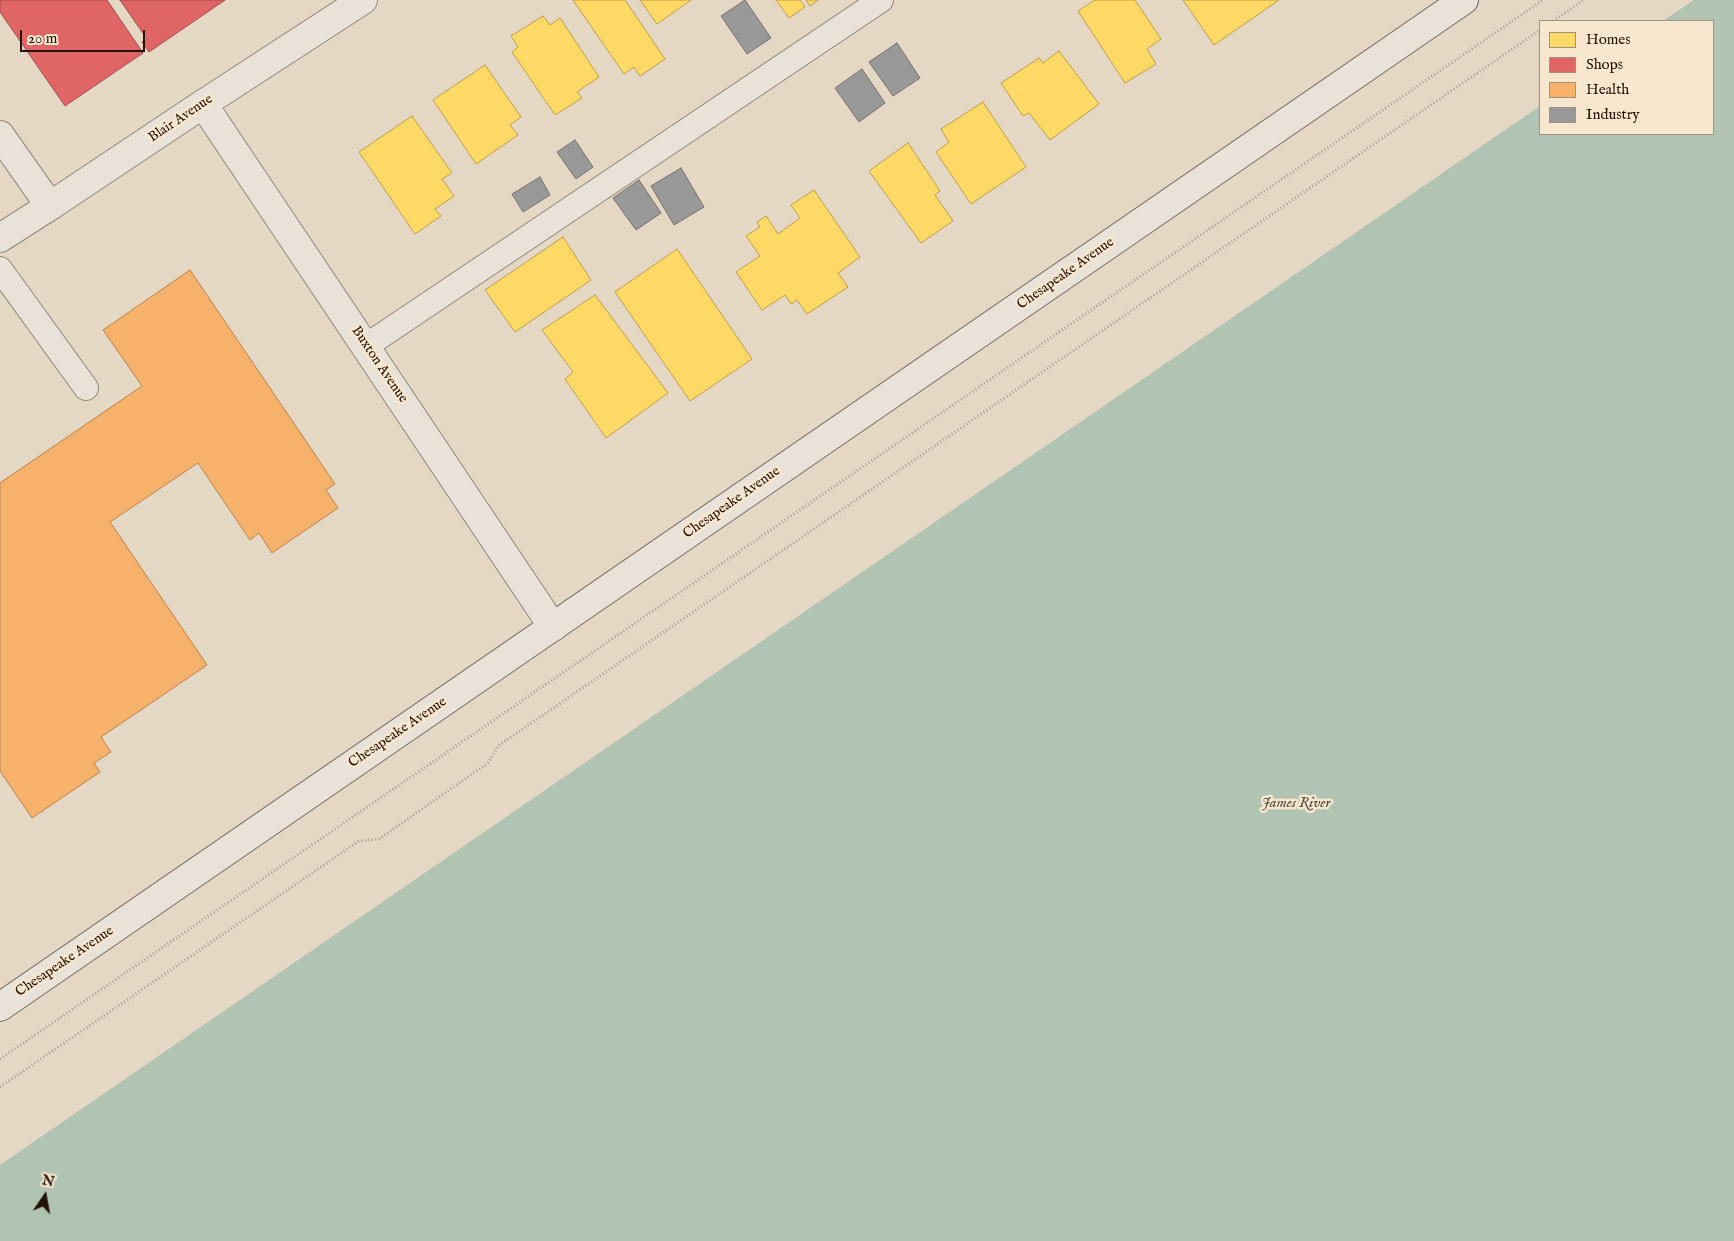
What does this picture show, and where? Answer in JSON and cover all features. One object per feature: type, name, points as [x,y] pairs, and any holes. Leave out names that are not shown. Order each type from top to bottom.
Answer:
[{"type":"main road","name":"Blair Avenue","points":[[0,238],[363,0]]},
{"type":"main road","name":"Chesapeake Avenue","points":[[0,1006],[1464,0]]},
{"type":"main road","name":"Buxton Avenue","points":[[203,104],[553,627]]},
{"type":"main road","points":[[0,135],[50,206]]},
{"type":"lane","points":[[366,346],[881,0]]},
{"type":"lane","points":[[0,269],[86,388]]},
{"type":"path","points":[[0,1059],[1543,0]]},
{"type":"path","points":[[1554,20],[1584,0]]},
{"type":"path","points":[[0,1088],[359,841],[379,839],[488,763],[498,746],[1539,31]]},
{"type":"water","name":"James River","points":[[1694,0],[1734,0],[1734,1241],[0,1241],[0,1165],[1539,107],[1539,135],[1714,135],[1714,20],[1664,20]]},
{"type":"building: Homes","points":[[573,0],[625,0],[665,59],[640,76],[634,67],[624,74]]},
{"type":"building: Homes","points":[[640,0],[691,0],[657,24]]},
{"type":"building: Homes","points":[[776,0],[800,0],[805,7],[789,18]]},
{"type":"building: Homes","points":[[806,0],[818,0],[810,6]]},
{"type":"building: Homes","points":[[1095,0],[1135,0],[1161,39],[1147,49],[1156,64],[1125,83],[1078,11]]},
{"type":"building: Homes","points":[[1183,0],[1279,0],[1214,45]]},
{"type":"building: Homes","points":[[543,16],[550,25],[560,18],[599,77],[577,92],[582,98],[555,115],[512,52],[518,47],[511,36]]},
{"type":"building: Homes","points":[[1059,51],[1099,104],[1050,140],[1029,113],[1023,116],[1001,83],[1039,58],[1043,63]]},
{"type":"building: Homes","points":[[485,65],[521,117],[510,125],[518,135],[476,164],[433,100]]},
{"type":"building: Homes","points":[[983,102],[1026,167],[971,204],[936,152],[949,142],[941,129]]},
{"type":"building: Homes","points":[[412,116],[452,173],[442,179],[454,196],[435,209],[441,216],[415,234],[359,152]]},
{"type":"building: Homes","points":[[908,143],[940,191],[935,195],[953,221],[921,243],[869,171]]},
{"type":"building: Homes","points":[[814,190],[860,257],[838,273],[848,287],[807,314],[797,300],[791,304],[785,295],[762,310],[736,272],[760,256],[746,236],[760,227],[757,222],[766,216],[778,234],[800,218],[791,205]]},
{"type":"building: Homes","points":[[563,237],[591,280],[515,332],[485,290]]},
{"type":"building: Homes","points":[[677,249],[752,359],[690,401],[615,292]]},
{"type":"building: Homes","points":[[595,295],[668,393],[606,438],[565,379],[573,372],[542,330]]},
{"type":"building: Shops","points":[[0,0],[107,0],[143,53],[65,106],[0,12]]},
{"type":"building: Shops","points":[[120,0],[225,0],[149,52],[142,42],[147,39]]},
{"type":"building: Health","points":[[190,270],[335,484],[326,490],[338,508],[272,553],[259,533],[250,540],[198,463],[110,522],[207,665],[101,737],[111,752],[94,763],[100,772],[32,818],[0,771],[0,483],[142,386],[103,330]]},
{"type":"building: Industry","points":[[745,0],[771,38],[747,54],[721,16]]},
{"type":"building: Industry","points":[[897,43],[920,78],[893,96],[869,62]]},
{"type":"building: Industry","points":[[862,69],[885,103],[859,122],[835,88]]},
{"type":"building: Industry","points":[[575,140],[593,167],[576,179],[557,152]]},
{"type":"building: Industry","points":[[681,168],[704,207],[674,225],[651,186]]},
{"type":"building: Industry","points":[[540,177],[550,195],[523,212],[512,194]]},
{"type":"building: Industry","points":[[639,180],[661,213],[636,230],[613,198]]}]
